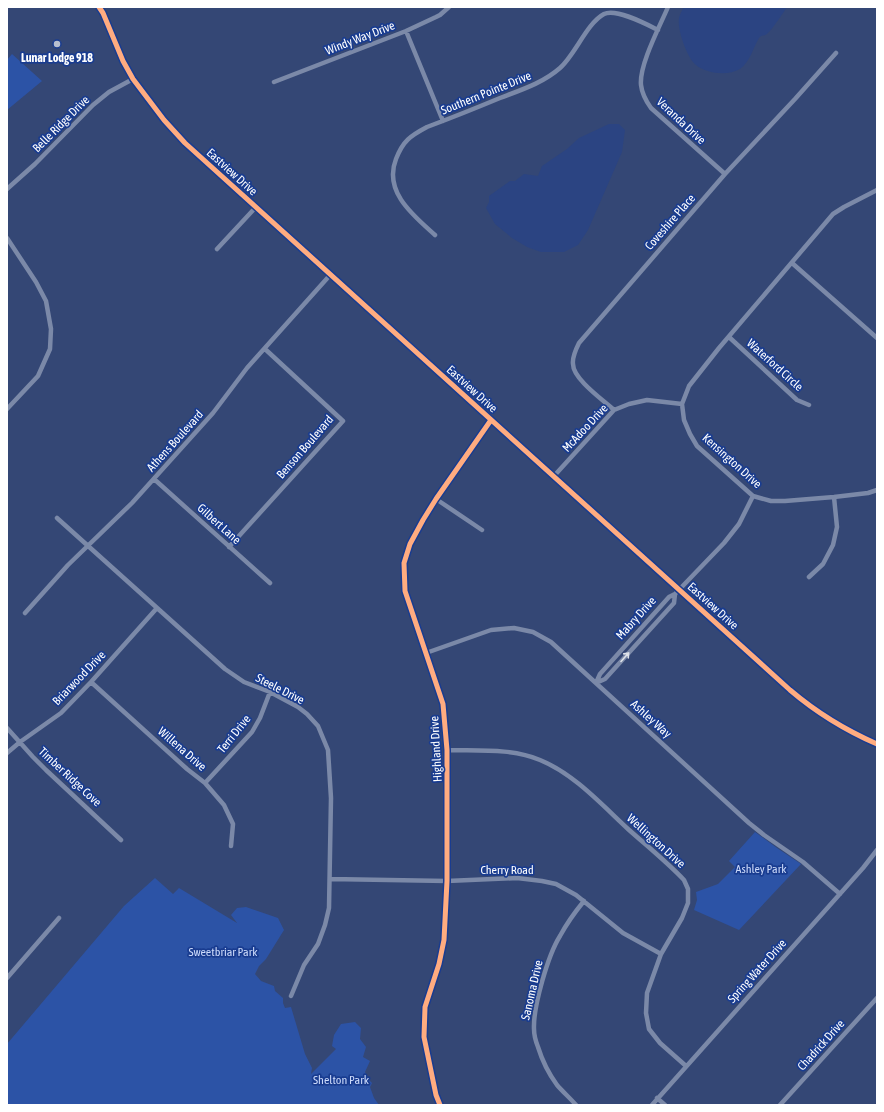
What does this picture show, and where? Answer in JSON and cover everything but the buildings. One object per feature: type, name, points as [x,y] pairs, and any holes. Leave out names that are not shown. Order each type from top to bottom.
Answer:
[{"type":"street","name":"Eastview Drive","points":[[99,7],[103,13],[123,61],[133,79],[164,120],[185,143],[554,476],[677,592],[816,711],[856,735],[877,744]]},
{"type":"street","name":"Windy Way Drive","points":[[274,82],[406,31],[436,18],[448,7]]},
{"type":"street","name":"Veranda Drive","points":[[668,7],[643,68],[641,85],[645,98],[656,114],[725,174]]},
{"type":"street","name":"Southern Pointe Drive","points":[[435,235],[414,217],[404,205],[397,193],[392,178],[393,166],[402,146],[412,135],[427,127],[541,82],[560,68],[573,53],[594,21],[605,14],[614,13],[629,17],[658,30]]},
{"type":"street","points":[[406,31],[443,121]]},
{"type":"street","name":"Coveshire Place","points":[[614,410],[575,374],[572,364],[579,343],[725,174],[796,99],[836,53]]},
{"type":"street","name":"Belle Ridge Drive","points":[[7,189],[35,164],[93,105],[109,92],[133,79]]},
{"type":"street","points":[[682,404],[689,386],[719,348],[833,214],[877,190]]},
{"type":"street","points":[[217,249],[256,207]]},
{"type":"street","points":[[7,238],[36,282],[46,301],[51,329],[50,349],[38,376],[7,408]]},
{"type":"street","points":[[792,263],[877,338]]},
{"type":"street","name":"Athens Boulevard","points":[[25,613],[68,565],[132,503],[154,479],[213,413],[247,368],[331,274]]},
{"type":"street","name":"Waterford Circle","points":[[729,337],[797,400],[809,405]]},
{"type":"street","name":"Benson Boulevard","points":[[229,547],[343,421],[265,349]]},
{"type":"street","name":"McAdoo Drive","points":[[554,476],[614,410],[629,404],[647,400],[682,404]]},
{"type":"street","name":"Kensington Drive","points":[[682,404],[684,420],[697,446],[753,496],[771,501],[785,501],[868,493],[877,490]]},
{"type":"street","name":"Highland Drive","points":[[440,1105],[436,1095],[424,1036],[425,1007],[439,964],[444,940],[447,881],[447,750],[443,704],[405,592],[404,563],[410,544],[436,499],[491,420]]},
{"type":"street","name":"Gilbert Lane","points":[[154,479],[270,583]]},
{"type":"street","name":"Mabry Drive","points":[[596,683],[600,674],[669,597],[677,592],[724,543],[739,524],[753,496]]},
{"type":"street","points":[[809,578],[823,564],[833,545],[837,527],[834,497]]},
{"type":"street","points":[[436,499],[482,530]]},
{"type":"street","name":"Steele Drive","points":[[57,518],[224,669],[244,682],[270,692],[298,707],[318,726],[328,750],[331,798],[329,908],[318,944],[304,965],[291,996]]},
{"type":"street","points":[[596,683],[605,679],[674,603],[677,592]]},
{"type":"street","name":"Briarwood Drive","points":[[7,753],[61,713],[158,608]]},
{"type":"street","name":"Ashley Way","points":[[426,653],[491,630],[514,628],[533,632],[551,642],[754,827],[804,862],[840,894]]},
{"type":"street","name":"Willena Drive","points":[[91,682],[187,769],[205,783],[224,805],[233,824],[231,846]]},
{"type":"street","name":"Terri Drive","points":[[205,783],[252,732],[260,718],[270,692]]},
{"type":"street","name":"Timber Ridge Cove","points":[[7,728],[46,770],[121,840]]},
{"type":"street","name":"Wellington Drive","points":[[447,750],[502,751],[540,760],[566,773],[684,880],[688,889],[688,903],[682,918],[661,954],[648,993],[646,1014],[649,1028],[660,1043],[686,1066]]},
{"type":"street","name":"Spring Water Drive","points":[[652,1105],[840,894],[877,850]]},
{"type":"street","name":"Cherry Road","points":[[330,879],[447,881],[517,878],[542,880],[566,889],[584,901],[623,933],[661,954]]},
{"type":"street","name":"Sanoma Drive","points":[[576,1105],[558,1085],[547,1069],[537,1046],[534,1030],[535,1013],[551,953],[571,917],[584,901]]},
{"type":"street","points":[[7,978],[59,918]]},
{"type":"street","name":"Chadrick Drive","points":[[780,1105],[877,999]]},
{"type":"street","points":[[657,1098],[665,1105]]},
{"type":"green space","points":[[12,54],[42,81],[7,110],[7,60]]},
{"type":"green space","name":"Ashley Park","points":[[755,832],[801,864],[739,930],[694,910],[697,900],[696,892],[718,884],[735,867],[729,861]]},
{"type":"green space","points":[[155,878],[173,894],[179,888],[237,923],[231,915],[237,908],[246,907],[278,918],[284,930],[255,974],[261,981],[274,986],[275,991],[283,998],[285,1008],[291,1007],[305,1054],[312,1068],[311,1074],[336,1049],[332,1046],[334,1035],[341,1024],[355,1022],[361,1028],[360,1039],[366,1047],[363,1057],[370,1061],[365,1072],[368,1079],[372,1083],[370,1087],[374,1098],[379,1105],[7,1104],[7,1044],[124,906]]},
{"type":"shaded area","points":[[684,7],[787,7],[769,32],[759,38],[749,59],[740,69],[730,73],[718,73],[701,68],[696,65],[689,56],[681,36],[679,23],[679,17]]},
{"type":"shaded area","points":[[609,124],[619,124],[625,130],[622,152],[588,230],[578,245],[564,252],[541,252],[527,247],[512,238],[495,224],[486,208],[489,202],[489,196],[510,181],[515,181],[524,174],[538,176],[542,166],[567,149],[579,138]]},
{"type":"cycle path","points":[[99,7],[103,13],[123,61],[133,79],[164,120],[185,143],[790,690],[810,706],[832,720],[877,744]]},
{"type":"cycle path","points":[[440,1105],[436,1095],[424,1037],[425,1007],[439,964],[444,940],[447,881],[447,750],[443,704],[405,591],[404,563],[410,544],[423,520],[491,420]]},
{"type":"place","name":"Lunar Lodge 918","points":[[57,44]]},
{"type":"park label","name":"Sweetbriar Park","points":[[223,952]]},
{"type":"park label","name":"Shelton Park","points":[[341,1080]]}]
